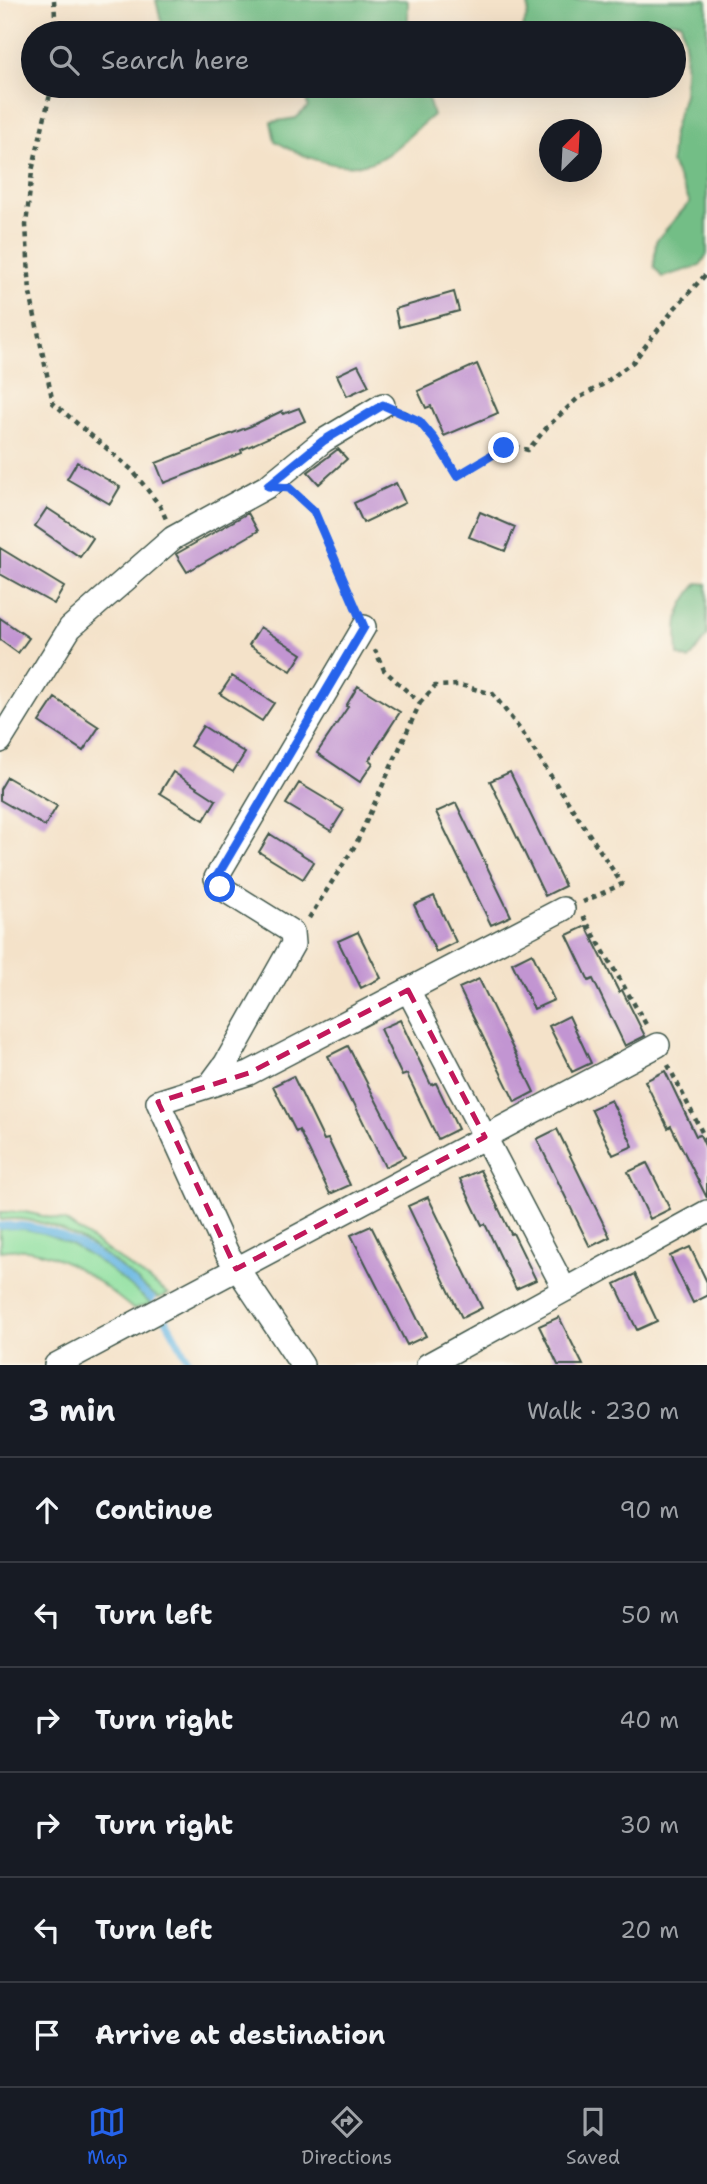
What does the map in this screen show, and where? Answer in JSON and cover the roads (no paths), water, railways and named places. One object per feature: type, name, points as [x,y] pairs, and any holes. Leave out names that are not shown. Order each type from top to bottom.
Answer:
[{"type":"street","points":[[0,741],[71,628],[173,538],[268,486],[323,441],[383,405]]},
{"type":"street","points":[[209,1086],[226,1063],[293,944],[292,932],[220,887],[216,878],[364,627]]},
{"type":"street","points":[[302,1365],[227,1253],[158,1102],[249,1073],[563,909]]},
{"type":"street","points":[[408,990],[565,1290]]},
{"type":"street","points":[[56,1365],[658,1045]]},
{"type":"street","points":[[428,1365],[707,1213]]},
{"type":"waterway","points":[[0,1226],[42,1229],[82,1246],[119,1271],[152,1299]]},
{"type":"waterway","points":[[165,1318],[191,1365]]}]
